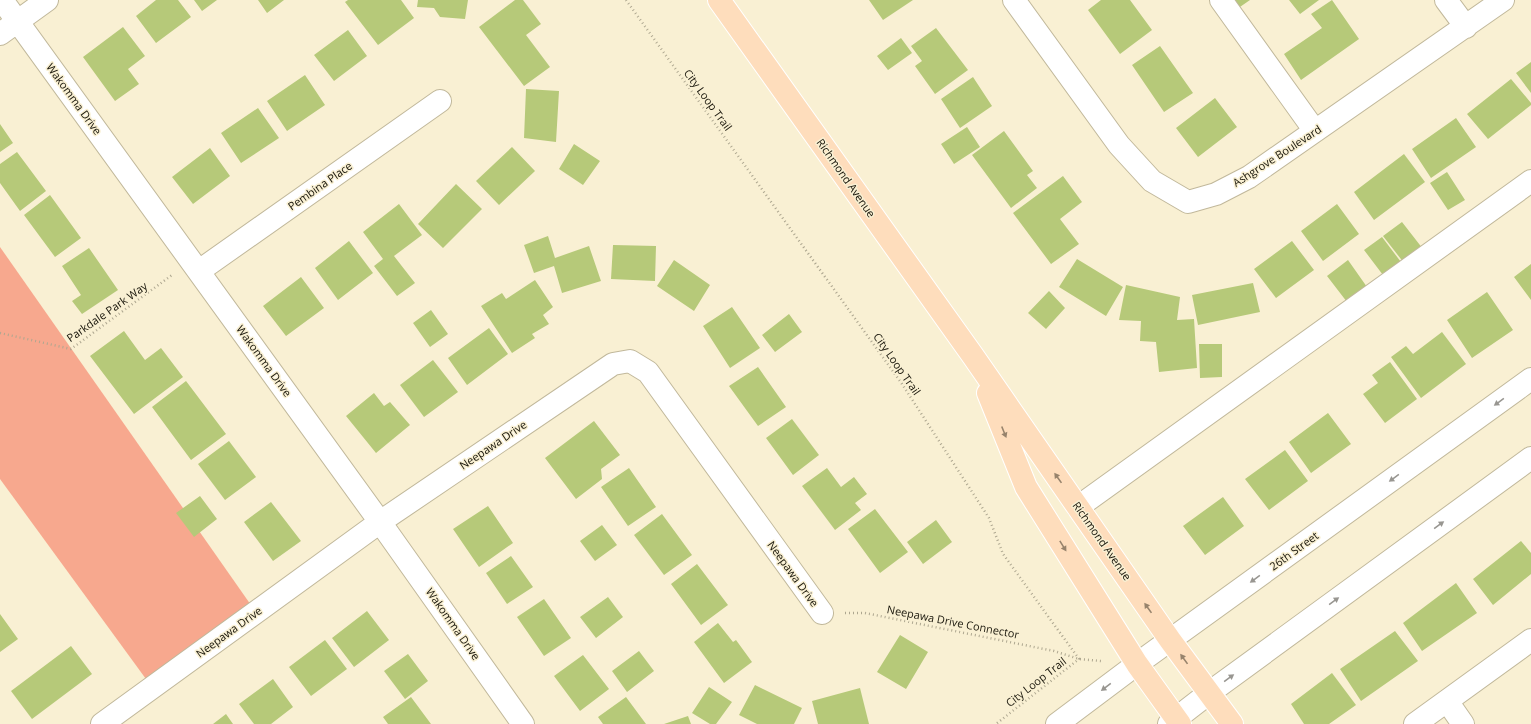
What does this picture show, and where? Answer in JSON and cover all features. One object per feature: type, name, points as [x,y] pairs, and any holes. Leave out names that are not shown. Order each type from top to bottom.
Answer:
[{"type":"main road","name":"Richmond Avenue","points":[[720,0],[973,356],[1170,640],[1232,724]]},
{"type":"main road","name":"Richmond Avenue","points":[[973,356],[1026,487],[1175,722]]},
{"type":"street","name":"Wakomma Drive","points":[[2,0],[196,266],[523,724]]},
{"type":"street","points":[[0,34],[47,0]]},
{"type":"street","name":"Ashgrove Boulevard","points":[[1014,0],[1119,145],[1152,181],[1188,202],[1216,194],[1249,177],[1503,0]]},
{"type":"street","points":[[1221,0],[1315,131]]},
{"type":"street","points":[[1446,0],[1466,27]]},
{"type":"street","name":"Pembina Place","points":[[196,266],[440,101]]},
{"type":"street","points":[[1078,507],[1531,181]]},
{"type":"street","name":"Neepawa Drive","points":[[102,724],[380,522],[613,364],[630,361],[648,372],[822,613]]},
{"type":"street","name":"26th Street","points":[[1057,724],[1170,640],[1531,379]]},
{"type":"street","points":[[1175,722],[1209,693],[1531,458]]},
{"type":"street","points":[[1415,724],[1531,640]]},
{"type":"street","points":[[1446,701],[1463,724]]},
{"type":"path","name":"City Loop Trail","points":[[626,0],[902,384],[989,518],[1003,554],[1079,659],[996,724]]},
{"type":"path","name":"Parkdale Park Way","points":[[0,333],[71,349],[196,266]]},
{"type":"path","name":"Neepawa Drive Connector","points":[[822,613],[865,613],[1054,650],[1079,659]]},
{"type":"shaded area","points":[[0,247],[258,615],[154,690],[0,479]]},
{"type":"building","points":[[156,0],[178,0],[191,17],[156,43],[136,16]]},
{"type":"building","points":[[194,0],[217,0],[202,11]]},
{"type":"building","points":[[258,0],[284,0],[267,13]]},
{"type":"building","points":[[348,0],[401,0],[414,18],[378,45],[345,2]]},
{"type":"building","points":[[418,0],[468,0],[465,19],[440,17],[434,8],[417,7]]},
{"type":"building","points":[[515,0],[523,0],[541,24],[526,35],[550,67],[524,86],[479,27]]},
{"type":"building","points":[[869,0],[913,0],[883,20]]},
{"type":"building","points":[[1101,0],[1130,0],[1152,30],[1120,54],[1088,10]]},
{"type":"building","points":[[1230,0],[1250,0],[1237,9]]},
{"type":"building","points":[[1289,0],[1319,0],[1300,14]]},
{"type":"building","points":[[1332,0],[1359,39],[1301,80],[1284,54],[1322,28],[1311,14]]},
{"type":"building","points":[[123,27],[145,56],[128,69],[139,84],[115,101],[83,57]]},
{"type":"building","points":[[936,28],[968,70],[935,94],[915,66],[922,61],[911,46]]},
{"type":"building","points":[[348,30],[367,56],[334,81],[314,55]]},
{"type":"building","points":[[901,38],[912,53],[888,70],[877,56]]},
{"type":"building","points":[[1160,46],[1193,93],[1164,112],[1132,65]]},
{"type":"building","points":[[1531,62],[1531,93],[1516,73]]},
{"type":"building","points":[[305,75],[325,105],[287,131],[267,101]]},
{"type":"building","points":[[973,77],[992,106],[960,128],[941,99]]},
{"type":"building","points":[[1511,79],[1531,103],[1531,105],[1488,139],[1467,114]]},
{"type":"building","points":[[526,89],[559,91],[556,142],[524,138]]},
{"type":"building","points":[[1215,98],[1237,127],[1198,157],[1176,128]]},
{"type":"building","points":[[258,108],[279,138],[241,163],[221,133]]},
{"type":"building","points":[[1456,118],[1476,147],[1431,178],[1412,149]]},
{"type":"building","points":[[0,124],[13,143],[0,152]]},
{"type":"building","points":[[967,127],[980,147],[954,164],[941,144]]},
{"type":"building","points":[[1004,131],[1033,171],[1027,175],[1037,188],[1011,208],[972,155]]},
{"type":"building","points":[[574,144],[600,161],[583,185],[559,169]]},
{"type":"building","points":[[512,147],[535,171],[499,205],[476,181]]},
{"type":"building","points":[[210,148],[230,176],[193,204],[172,177]]},
{"type":"building","points":[[17,152],[46,191],[20,211],[0,183],[0,164]]},
{"type":"building","points":[[1404,154],[1425,182],[1374,220],[1354,192]]},
{"type":"building","points":[[1447,172],[1465,200],[1448,210],[1430,183]]},
{"type":"building","points":[[1063,176],[1082,202],[1060,219],[1079,244],[1051,264],[1013,213]]},
{"type":"building","points":[[456,184],[482,209],[443,248],[418,224]]},
{"type":"building","points":[[50,195],[81,238],[55,257],[24,215]]},
{"type":"building","points":[[399,204],[422,235],[394,256],[415,283],[397,296],[374,266],[383,259],[363,232]]},
{"type":"building","points":[[1337,204],[1359,234],[1323,261],[1301,231]]},
{"type":"building","points":[[1402,222],[1423,249],[1404,263],[1383,236]]},
{"type":"building","points":[[548,236],[555,258],[589,246],[601,281],[562,293],[554,266],[534,273],[524,245]]},
{"type":"building","points":[[1382,237],[1404,266],[1386,279],[1364,250]]},
{"type":"building","points":[[349,241],[373,273],[338,300],[315,268]]},
{"type":"building","points":[[1292,241],[1314,270],[1276,298],[1254,269]]},
{"type":"building","points":[[613,245],[656,246],[655,281],[611,279]]},
{"type":"building","points":[[89,248],[118,290],[82,314],[72,301],[81,295],[62,266]]},
{"type":"building","points":[[1077,259],[1123,287],[1106,316],[1059,287]]},
{"type":"building","points":[[674,260],[710,285],[694,311],[657,286]]},
{"type":"building","points":[[1348,260],[1367,287],[1347,302],[1327,276]]},
{"type":"building","points":[[1531,264],[1531,300],[1514,277]]},
{"type":"building","points":[[301,277],[324,308],[286,336],[263,306]]},
{"type":"building","points":[[535,280],[553,307],[543,315],[549,324],[532,334],[535,338],[512,353],[481,306],[502,293],[506,299]]},
{"type":"building","points":[[1253,283],[1260,312],[1198,325],[1192,295]]},
{"type":"building","points":[[1126,285],[1180,297],[1177,320],[1194,319],[1197,368],[1159,372],[1156,342],[1140,341],[1141,321],[1119,320]]},
{"type":"building","points":[[1049,291],[1065,308],[1046,329],[1028,313]]},
{"type":"building","points":[[1487,292],[1513,330],[1472,358],[1447,320]]},
{"type":"building","points":[[732,307],[760,348],[730,368],[703,326]]},
{"type":"building","points":[[431,310],[448,334],[430,347],[413,323]]},
{"type":"building","points":[[789,314],[802,332],[775,352],[762,335]]},
{"type":"building","points":[[489,328],[508,354],[467,385],[448,358]]},
{"type":"building","points":[[124,331],[145,360],[161,348],[183,377],[134,414],[90,356]]},
{"type":"building","points":[[1442,332],[1466,364],[1421,398],[1391,357],[1406,346],[1413,354]]},
{"type":"building","points":[[1199,344],[1222,344],[1222,377],[1200,378]]},
{"type":"building","points":[[433,360],[458,392],[424,417],[400,385]]},
{"type":"building","points":[[1390,362],[1417,399],[1385,423],[1363,394],[1378,383],[1372,375]]},
{"type":"building","points":[[758,367],[786,407],[758,426],[729,386]]},
{"type":"building","points":[[186,381],[226,434],[191,460],[152,407]]},
{"type":"building","points":[[374,393],[384,406],[390,402],[410,425],[376,453],[346,416]]},
{"type":"building","points":[[1328,413],[1351,444],[1311,473],[1289,442]]},
{"type":"building","points":[[792,419],[819,455],[793,475],[766,438]]},
{"type":"building","points":[[594,421],[620,455],[601,469],[602,479],[576,499],[545,458]]},
{"type":"building","points":[[229,441],[256,477],[225,500],[198,464]]},
{"type":"building","points":[[1285,450],[1308,481],[1269,510],[1245,479]]},
{"type":"building","points":[[629,468],[656,507],[628,526],[601,487]]},
{"type":"building","points":[[827,468],[841,487],[854,477],[867,494],[855,503],[861,510],[835,530],[802,486]]},
{"type":"building","points":[[200,496],[217,519],[194,537],[176,513]]},
{"type":"building","points":[[1223,497],[1244,526],[1205,555],[1183,526]]},
{"type":"building","points":[[271,502],[301,541],[273,561],[244,522]]},
{"type":"building","points":[[488,506],[513,543],[479,567],[453,529]]},
{"type":"building","points":[[875,509],[908,552],[880,573],[848,529]]},
{"type":"building","points":[[662,514],[692,555],[664,575],[634,535]]},
{"type":"building","points":[[936,520],[952,542],[923,564],[907,542]]},
{"type":"building","points":[[602,525],[617,545],[595,561],[580,541]]},
{"type":"building","points":[[1521,541],[1531,553],[1531,574],[1493,605],[1473,579]]},
{"type":"building","points":[[511,556],[533,587],[507,604],[486,573]]},
{"type":"building","points":[[697,564],[728,605],[701,625],[671,584]]},
{"type":"building","points":[[1456,583],[1477,613],[1422,651],[1403,623]]},
{"type":"building","points":[[608,597],[623,617],[596,638],[580,617]]},
{"type":"building","points":[[544,599],[571,638],[544,656],[517,617]]},
{"type":"building","points":[[367,611],[389,640],[354,667],[332,638]]},
{"type":"building","points":[[0,614],[18,639],[0,652]]},
{"type":"building","points":[[718,623],[733,642],[736,640],[752,662],[724,683],[694,642]]},
{"type":"building","points":[[1395,631],[1418,661],[1361,701],[1340,669]]},
{"type":"building","points":[[900,635],[928,652],[906,689],[877,672]]},
{"type":"building","points":[[325,640],[347,669],[311,696],[289,667]]},
{"type":"building","points":[[71,646],[92,674],[32,719],[11,691]]},
{"type":"building","points":[[639,651],[654,671],[627,692],[612,671]]},
{"type":"building","points":[[408,654],[428,681],[405,699],[384,671]]},
{"type":"building","points":[[583,655],[609,689],[580,711],[554,676]]},
{"type":"building","points":[[1332,673],[1356,705],[1329,724],[1304,724],[1291,704]]},
{"type":"building","points":[[273,679],[293,707],[271,724],[254,724],[239,704]]},
{"type":"building","points":[[755,685],[802,708],[794,724],[757,724],[739,715]]},
{"type":"building","points":[[709,687],[732,702],[716,724],[710,724],[692,713]]},
{"type":"building","points":[[860,688],[869,724],[818,724],[812,701]]},
{"type":"building","points":[[411,697],[431,724],[388,724],[383,717]]},
{"type":"building","points":[[626,697],[646,724],[603,724],[598,717]]},
{"type":"building","points":[[226,714],[233,724],[213,724]]},
{"type":"building","points":[[688,716],[691,724],[664,724]]}]
